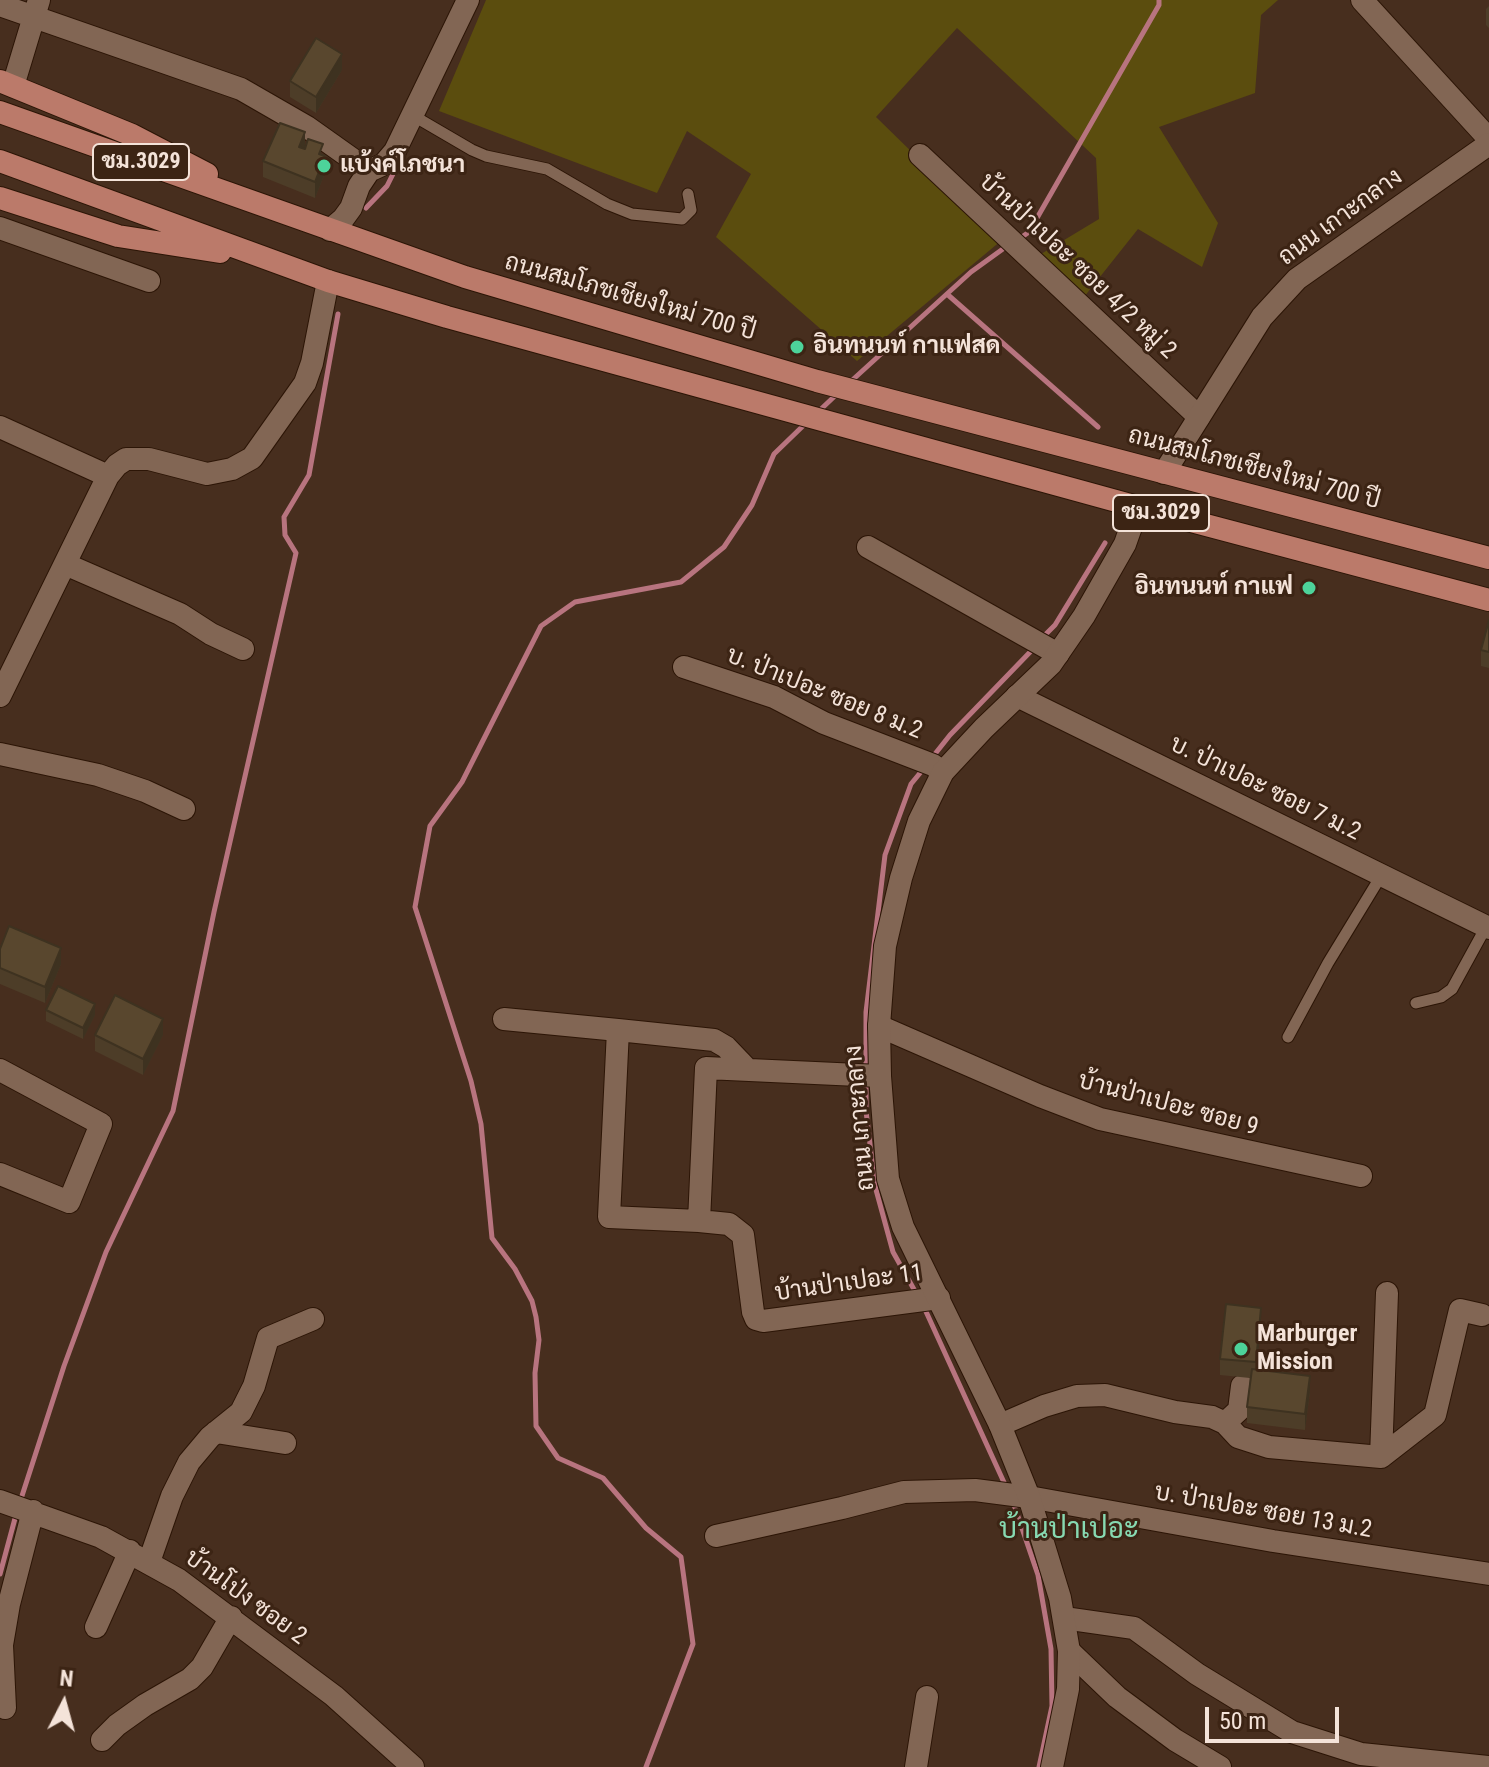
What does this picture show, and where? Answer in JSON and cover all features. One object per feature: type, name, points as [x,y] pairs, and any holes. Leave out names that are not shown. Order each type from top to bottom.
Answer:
[{"type":"main road","points":[[6,84],[132,135],[282,212]]},
{"type":"main road","name":"ถนนสมโภชเชียงใหม่ 700 ปี","points":[[0,112],[465,277],[817,381],[1489,558]]},
{"type":"main road","name":"ชม.3029","points":[[0,161],[328,281],[447,317],[1489,600]]},
{"type":"main road","points":[[0,198],[118,236],[269,259]]},
{"type":"street","points":[[330,230],[351,208],[359,186],[369,171],[384,164],[395,151],[468,0]]},
{"type":"street","points":[[1362,0],[1489,142]]},
{"type":"street","points":[[0,5],[37,8],[241,89],[307,127],[369,171]]},
{"type":"street","points":[[6,84],[37,8]]},
{"type":"street","name":"ถนน เกาะกลาง","points":[[1164,473],[1262,317],[1297,279],[1489,142]]},
{"type":"street","name":"บ้านป่าเปอะ ซอย 4/2 หมู่ 2","points":[[920,155],[1199,417]]},
{"type":"street","points":[[0,228],[149,281]]},
{"type":"street","points":[[0,696],[108,476],[126,459],[149,459],[207,474],[232,469],[252,458],[305,383],[312,363],[328,281]]},
{"type":"street","points":[[0,427],[108,476]]},
{"type":"street","name":"ถนน เกาะกลาง","points":[[1052,1767],[1068,1689],[1069,1651],[1064,1618],[1015,1496],[1000,1425],[926,1300],[888,1179],[870,1076],[879,1026],[885,946],[933,766],[1051,664],[1084,616],[1125,544],[1138,507]]},
{"type":"street","points":[[868,547],[1058,654]]},
{"type":"street","points":[[65,564],[180,614],[211,634],[243,649]]},
{"type":"street","name":"บ. ป่าเปอะ ซอย 8 ม.2","points":[[684,667],[774,697],[824,723],[933,766]]},
{"type":"street","name":"บ. ป่าเปอะ ซอย 7 ม.2","points":[[1017,696],[1488,928]]},
{"type":"street","points":[[0,754],[110,779],[184,809]]},
{"type":"street","points":[[504,1019],[714,1040],[726,1047],[748,1070]]},
{"type":"street","name":"บ้านป่าเปอะ ซอย 9","points":[[879,1026],[1100,1119],[1361,1176]]},
{"type":"street","points":[[618,1030],[609,1217],[699,1221],[706,1068],[870,1076]]},
{"type":"street","points":[[0,1070],[101,1124],[69,1202],[0,1174]]},
{"type":"street","name":"บ้านป่าเปอะ 11","points":[[699,1221],[729,1224],[743,1235],[756,1319],[775,1320],[926,1300]]},
{"type":"street","points":[[1381,1457],[1387,1293]]},
{"type":"street","points":[[1000,1425],[1077,1396],[1105,1395],[1175,1412],[1212,1417],[1225,1423],[1238,1437],[1269,1447],[1381,1457],[1435,1415],[1460,1310],[1482,1315]]},
{"type":"street","points":[[96,1627],[163,1519],[189,1462],[216,1432],[241,1412],[250,1398],[268,1338],[313,1319]]},
{"type":"street","points":[[1225,1423],[1239,1410],[1242,1386]]},
{"type":"street","points":[[216,1432],[285,1443]]},
{"type":"street","name":"บ. ป่าเปอะ ซอย 13 ม.2","points":[[716,1536],[904,1492],[975,1490],[1489,1574]]},
{"type":"street","points":[[5,1708],[2,1645],[9,1604],[17,1506]]},
{"type":"street","name":"บ้านโป่ง ซอย 2","points":[[17,1506],[88,1531],[179,1580],[334,1696],[413,1767]]},
{"type":"street","points":[[102,1740],[127,1718],[190,1679],[202,1667],[231,1617]]},
{"type":"street","points":[[1064,1618],[1134,1628],[1197,1674],[1292,1732],[1361,1754],[1489,1767]]},
{"type":"street","points":[[1069,1651],[1117,1697],[1175,1740],[1220,1767]]},
{"type":"street","points":[[916,1767],[927,1697]]},
{"type":"lane","points":[[412,115],[472,150],[547,169],[607,204],[632,214],[682,219],[691,210],[688,194]]},
{"type":"lane","points":[[1288,1037],[1381,876]]},
{"type":"lane","points":[[1416,1003],[1441,997],[1452,989],[1488,928]]},
{"type":"shaded area","points":[[486,0],[1278,0],[1261,15],[1255,93],[1159,127],[1218,223],[1202,267],[1138,229],[1084,297],[1041,254],[1099,219],[1096,158],[957,28],[876,117],[1002,240],[857,361],[716,237],[751,174],[687,131],[657,193],[439,111]]},
{"type":"building","points":[[316,38],[342,54],[316,97],[290,81]]},
{"type":"building","points":[[280,123],[305,132],[299,147],[305,149],[308,139],[323,144],[319,154],[325,156],[315,182],[263,161]]},
{"type":"building","points":[[1489,620],[1489,652],[1481,650]]},
{"type":"building","points":[[9,926],[61,948],[45,987],[0,968],[0,949]]},
{"type":"building","points":[[58,986],[95,1004],[83,1028],[46,1010]]},
{"type":"building","points":[[115,995],[163,1019],[143,1059],[95,1035]]},
{"type":"building","name":"Marburger Mission","points":[[1226,1304],[1261,1308],[1256,1362],[1220,1359]]},
{"type":"building","points":[[1252,1369],[1310,1376],[1305,1414],[1247,1407]]},
{"type":"waterway","points":[[1019,239],[1029,232],[1159,5],[1159,0]]},
{"type":"waterway","points":[[366,208],[387,186],[400,160]]},
{"type":"waterway","points":[[848,384],[971,272],[1007,246]]},
{"type":"waterway","points":[[947,294],[1098,427]]},
{"type":"waterway","points":[[20,1502],[64,1366],[106,1252],[173,1111],[214,912],[296,553],[285,535],[284,517],[309,475],[338,314]]},
{"type":"waterway","points":[[819,411],[838,393]]},
{"type":"waterway","points":[[646,1767],[693,1644],[681,1557],[646,1528],[603,1478],[558,1458],[536,1426],[535,1373],[539,1340],[536,1317],[532,1301],[515,1269],[492,1238],[481,1124],[471,1081],[415,907],[430,826],[462,782],[541,626],[575,602],[681,582],[724,547],[752,505],[774,454],[806,423]]},
{"type":"waterway","points":[[1042,638],[1055,625],[1105,543]]},
{"type":"waterway","points":[[931,759],[1033,649]]},
{"type":"waterway","points":[[866,1070],[866,1012],[885,855],[911,784],[925,767]]},
{"type":"waterway","points":[[866,1080],[866,1111],[875,1186],[893,1252],[916,1293]]},
{"type":"waterway","points":[[923,1305],[1007,1489]]},
{"type":"waterway","points":[[1013,1502],[1038,1575],[1051,1649],[1052,1706],[1039,1767]]},
{"type":"waterway","points":[[0,1574],[17,1511]]},
{"type":"place","name":"แบ้งค์โภชนา","points":[[324,166]]},
{"type":"place","name":"อินทนนท์ กาแฟสด","points":[[797,347]]},
{"type":"place","name":"อินทนนท์ กาแฟ","points":[[1309,588]]},
{"type":"place","name":"Marburger Mission","points":[[1241,1349]]},
{"type":"district","name":"บ้านป่าเปอะ","points":[[1069,1531]]}]
